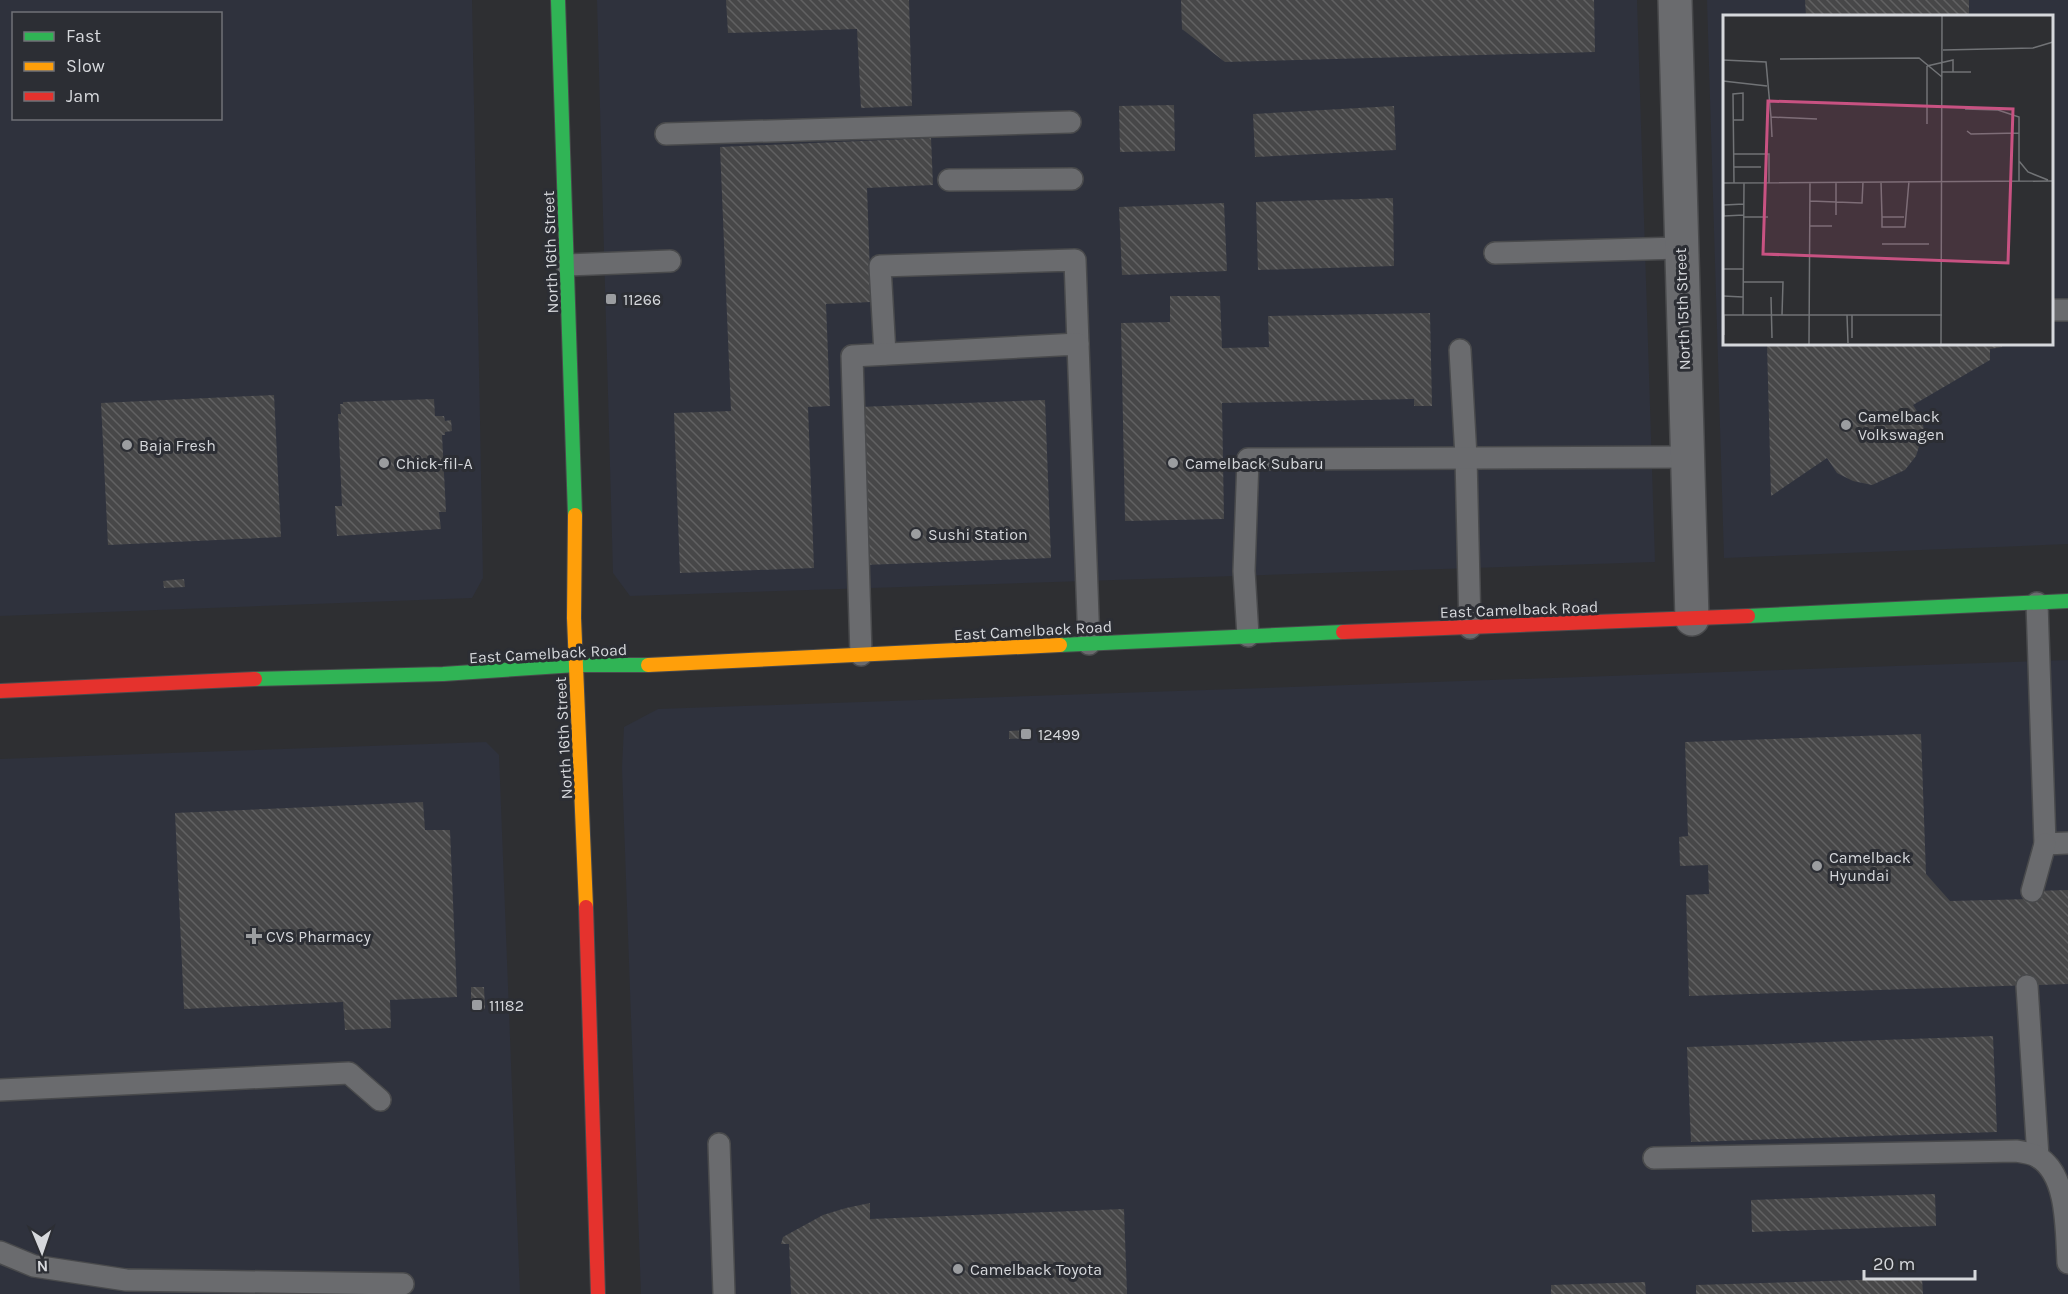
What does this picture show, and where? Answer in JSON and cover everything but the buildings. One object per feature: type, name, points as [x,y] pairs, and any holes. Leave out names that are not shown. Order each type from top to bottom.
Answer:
[{"type":"main road","name":"North 16th Street","points":[[558,0],[576,537],[573,578],[581,752],[598,1294]]},
{"type":"main road","name":"East Camelback Road","points":[[0,691],[167,682],[453,674],[576,665],[646,665],[1248,636],[2068,602]]},
{"type":"street","name":"North 15th Street","points":[[1675,0],[1680,248],[1692,619]]},
{"type":"lane","points":[[666,134],[1070,122]]},
{"type":"lane","points":[[949,180],[1072,179]]},
{"type":"lane","points":[[1495,254],[1680,248]]},
{"type":"lane","points":[[885,354],[880,266],[1075,260],[1089,644]]},
{"type":"lane","points":[[567,266],[670,261]]},
{"type":"lane","points":[[861,655],[852,356],[1078,344]]},
{"type":"lane","points":[[1460,350],[1466,457],[1470,628]]},
{"type":"lane","points":[[1248,636],[1244,571],[1248,459],[1687,458]]},
{"type":"lane","points":[[2032,891],[2045,844],[2037,603]]},
{"type":"lane","points":[[2045,844],[2068,843]]},
{"type":"lane","points":[[2027,986],[2038,1157]]},
{"type":"lane","points":[[0,1090],[349,1073],[380,1100]]},
{"type":"lane","points":[[719,1144],[724,1294]]},
{"type":"lane","points":[[1654,1158],[2016,1151],[2038,1157],[2055,1170],[2063,1187],[2068,1263]]},
{"type":"lane","points":[[0,1252],[34,1266],[126,1280],[403,1284]]},
{"type":"shaded area","points":[[0,0],[472,0],[483,578],[472,598],[0,616]]},
{"type":"shaded area","points":[[597,0],[1637,0],[1655,562],[630,596],[613,573]]},
{"type":"shaded area","points":[[1707,0],[2068,0],[2068,544],[1724,558]]},
{"type":"shaded area","points":[[2068,660],[2068,1294],[641,1294],[622,768],[624,727],[658,709]]},
{"type":"shaded area","points":[[486,742],[499,755],[520,1294],[0,1294],[0,759]]},
{"type":"traffic: fast","points":[[558,0],[575,515]]},
{"type":"traffic: fast","points":[[1748,616],[2068,601]]},
{"type":"traffic: fast","points":[[1060,645],[1343,632]]},
{"type":"traffic: fast","points":[[255,679],[443,674],[576,665],[648,665]]},
{"type":"traffic: slow","points":[[575,515],[574,618],[586,907]]},
{"type":"traffic: slow","points":[[648,665],[1060,645]]},
{"type":"traffic: jam","points":[[1343,632],[1748,616]]},
{"type":"traffic: jam","points":[[0,691],[255,679]]},
{"type":"traffic: jam","points":[[586,907],[598,1294]]},
{"type":"place","name":"11266","points":[[611,299]]},
{"type":"place","name":"Camelback Volkswagen","points":[[1846,425]]},
{"type":"place","name":"Baja Fresh","points":[[127,445]]},
{"type":"place","name":"Chick-fil-A","points":[[384,463]]},
{"type":"place","name":"Camelback Subaru","points":[[1173,463]]},
{"type":"place","name":"Sushi Station","points":[[916,534]]},
{"type":"place","name":"12499","points":[[1026,734]]},
{"type":"place","name":"Camelback Hyundai","points":[[1817,866]]},
{"type":"place","name":"CVS Pharmacy","points":[[254,936]]},
{"type":"place","name":"11182","points":[[477,1005]]},
{"type":"place","name":"Camelback Toyota","points":[[958,1269]]}]
